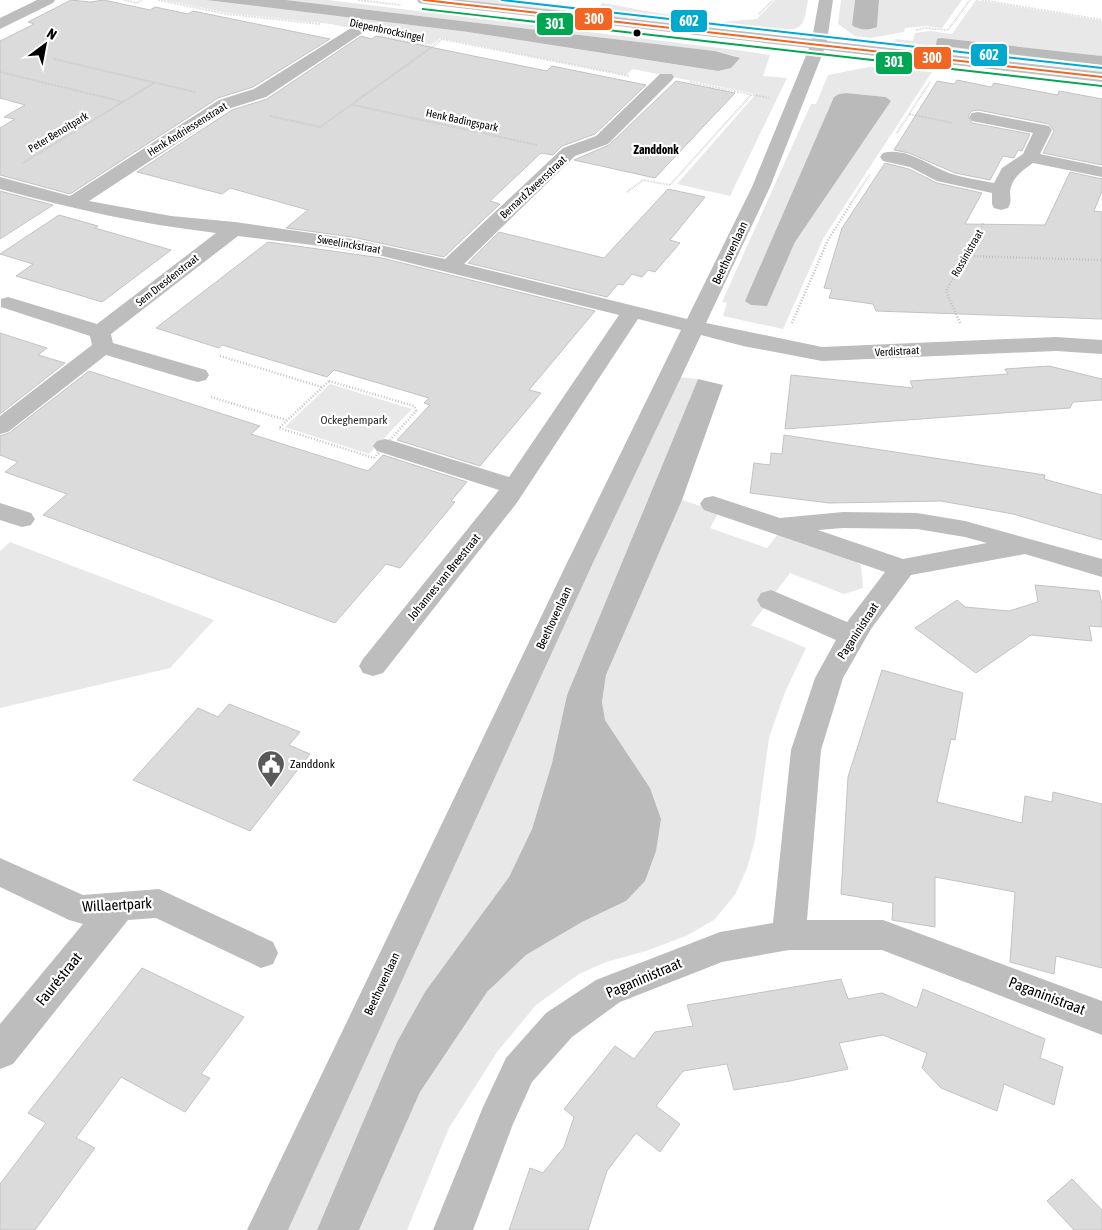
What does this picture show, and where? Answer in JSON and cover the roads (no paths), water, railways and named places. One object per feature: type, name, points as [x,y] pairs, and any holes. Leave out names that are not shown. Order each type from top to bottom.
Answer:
[{"type":"street","points":[[0,24],[48,0]]},
{"type":"street","points":[[424,0],[1102,78]]},
{"type":"street","name":"Beethovenlaan","points":[[267,1230],[578,567],[761,188],[822,31],[826,0]]},
{"type":"street","name":"Henk Andriessenstraat","points":[[73,203],[229,103],[260,93],[356,31]]},
{"type":"street","name":"Bernard Zweersstraat","points":[[450,266],[545,172],[569,152],[602,140],[666,77]]},
{"type":"street","points":[[891,149],[943,178],[1001,197],[1008,172],[1030,157],[1044,130],[978,117]]},
{"type":"street","points":[[1030,157],[1102,172]]},
{"type":"street","name":"Sweelinckstraat","points":[[0,183],[73,203],[140,217],[327,239],[450,266],[694,327]]},
{"type":"street","name":"Sem Dresdenstraat","points":[[0,427],[235,228]]},
{"type":"street","points":[[8,303],[198,375]]},
{"type":"street","name":"Johannes van Breestraat","points":[[373,666],[515,488],[632,312]]},
{"type":"street","name":"Verdistraat","points":[[694,327],[822,354],[1056,344],[1102,347]]},
{"type":"street","points":[[385,446],[515,488]]},
{"type":"street","points":[[713,504],[902,568],[1026,545]]},
{"type":"street","points":[[776,525],[843,520],[917,521],[965,529],[1102,568]]},
{"type":"street","name":"Paganinistraat","points":[[788,935],[806,750],[829,678],[853,636],[902,568]]},
{"type":"street","points":[[771,600],[853,636]]},
{"type":"street","name":"Willaertpark","points":[[0,872],[82,910],[159,903],[261,953]]},
{"type":"street","name":"Fauréstraat","points":[[0,1052],[119,906]]},
{"type":"street","name":"Paganinistraat","points":[[453,1230],[496,1120],[519,1070],[559,1025],[608,991],[720,947],[788,935],[882,935],[1102,1018]]},
{"type":"place","name":"Zanddonk","points":[[271,788]]},
{"type":"district","name":"Zanddonk","points":[[656,150]]},
{"type":"park label","name":"Ockeghempark","points":[[354,420]]}]
